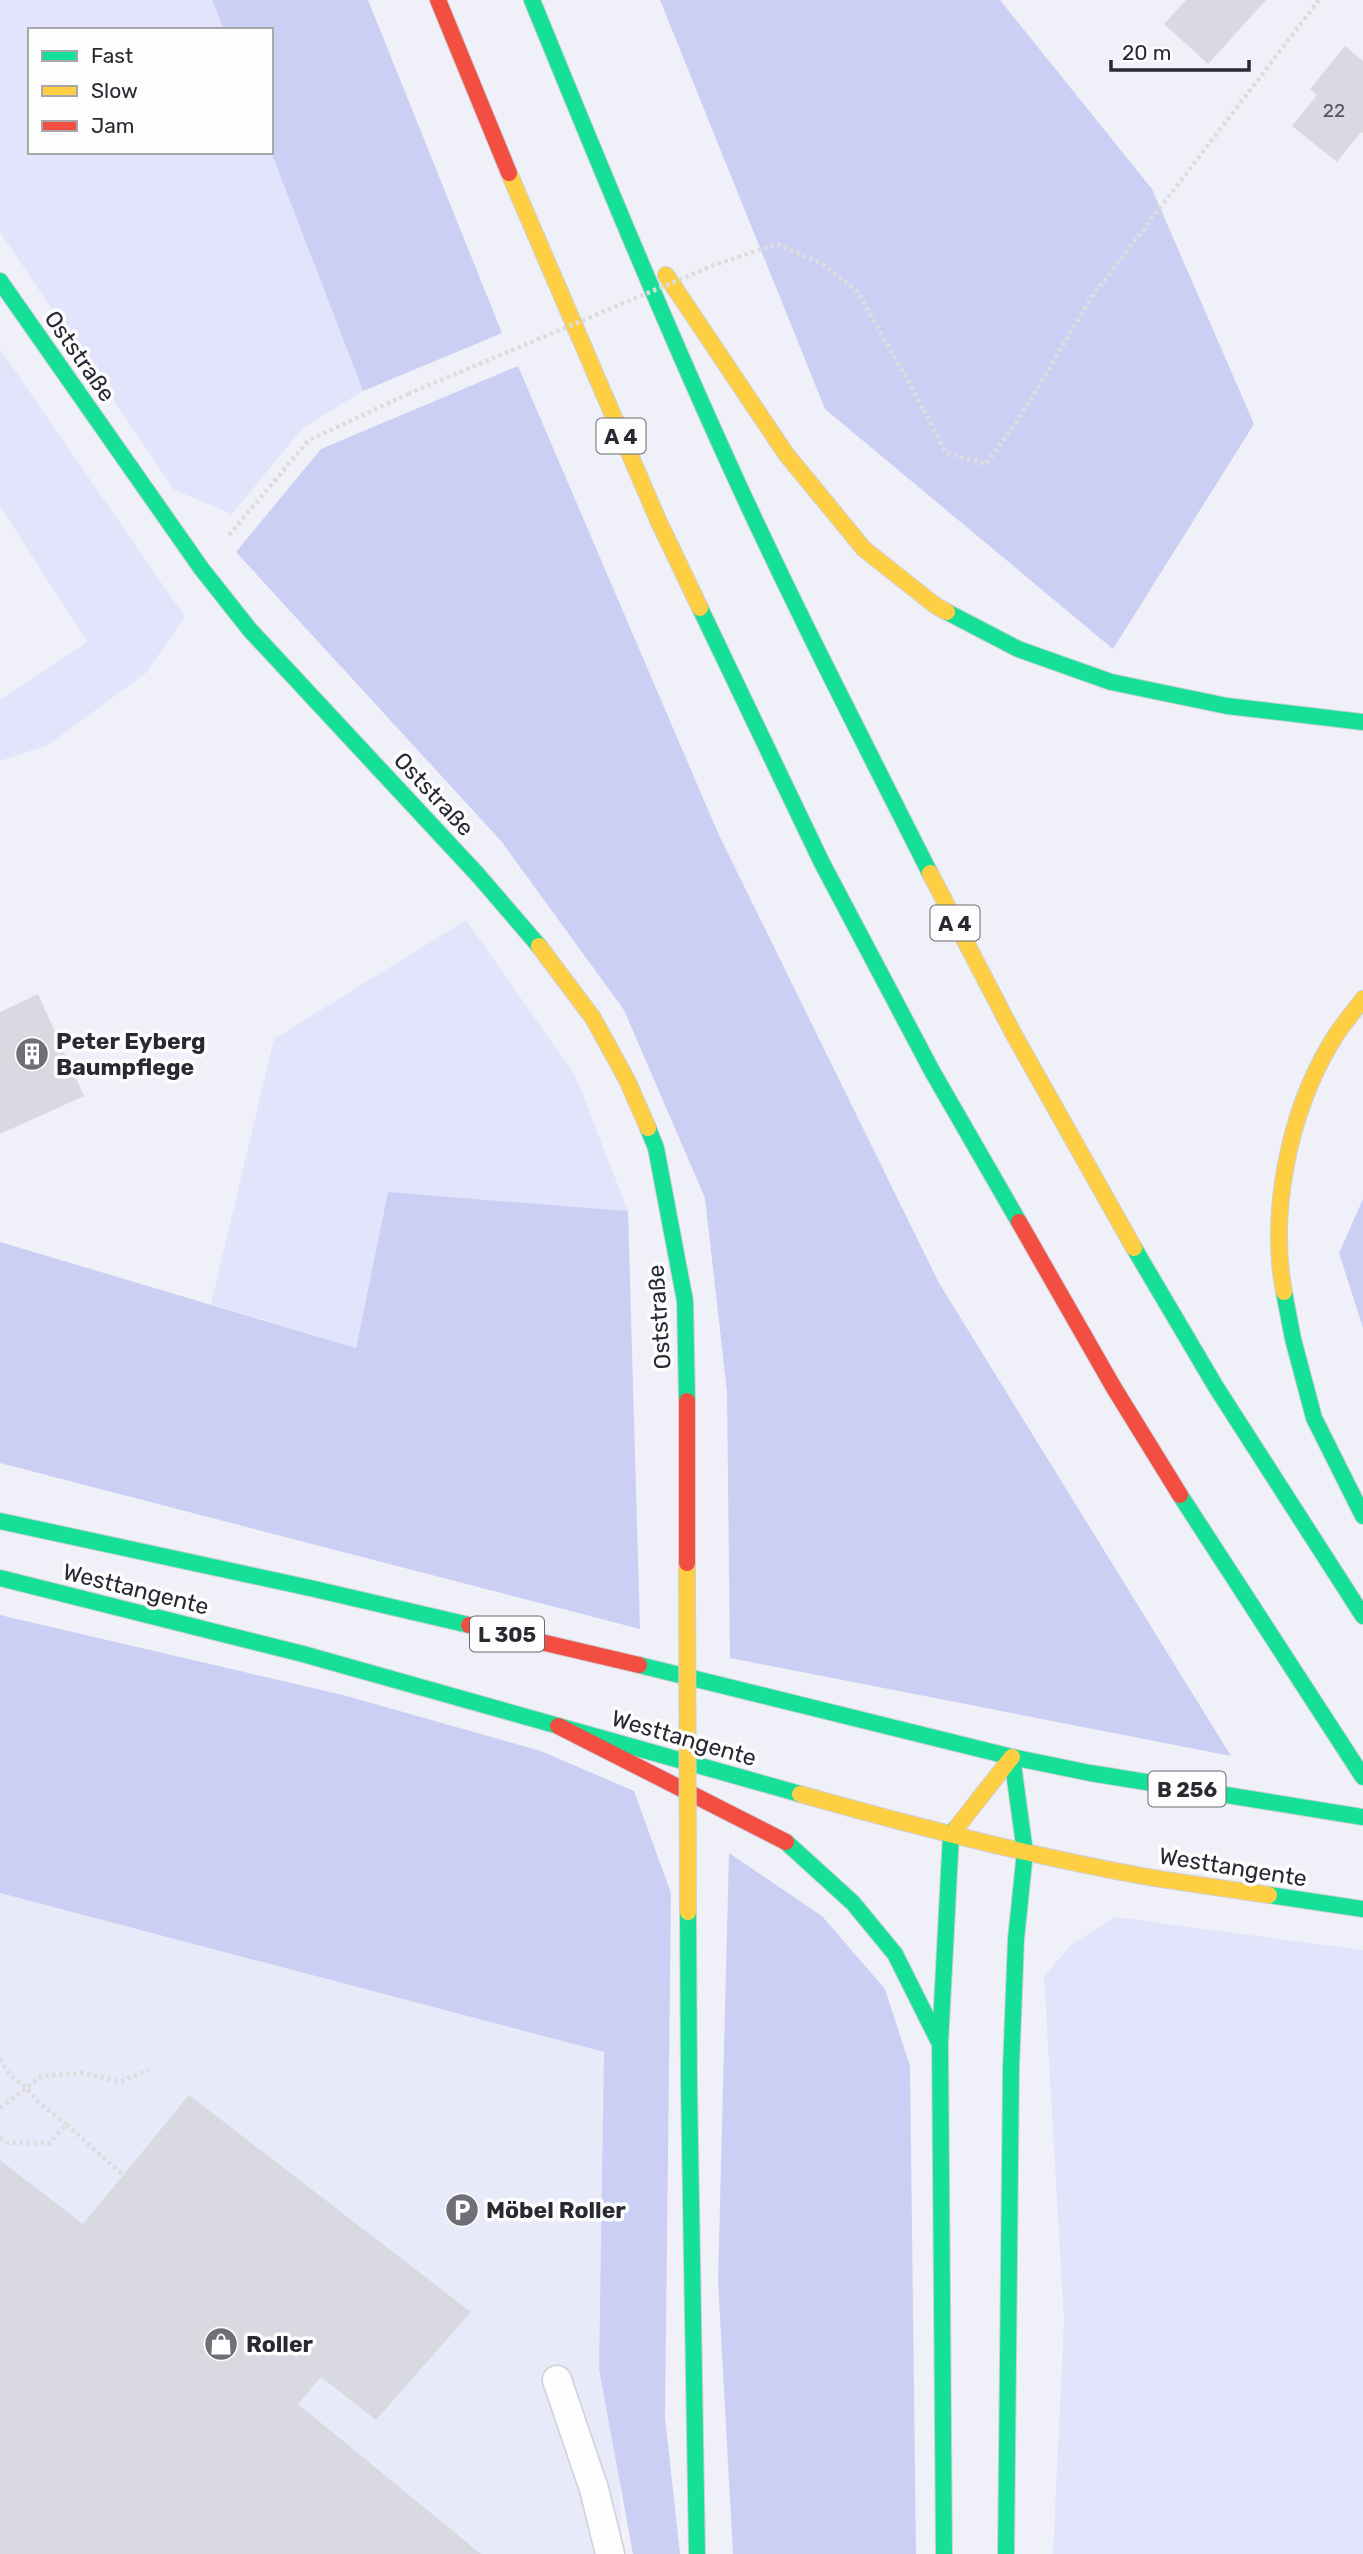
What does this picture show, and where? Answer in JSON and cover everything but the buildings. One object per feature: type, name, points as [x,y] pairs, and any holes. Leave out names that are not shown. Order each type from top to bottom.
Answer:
[{"type":"main road","name":"A 4","points":[[438,0],[657,520],[822,863],[932,1071],[1114,1388],[1214,1551],[1363,1777]]},
{"type":"main road","name":"A 4","points":[[532,0],[612,195],[740,488],[900,817],[1000,1010],[1089,1169],[1192,1345],[1303,1526],[1363,1616]]},
{"type":"main road","points":[[612,195],[786,454],[864,549],[936,606],[1018,649],[1111,682],[1227,706],[1363,722]]},
{"type":"main road","name":"Oststraße","points":[[0,281],[201,568],[250,630],[486,885],[537,944],[593,1018],[627,1080],[656,1148],[685,1301],[689,2083],[696,2554]]},
{"type":"main road","points":[[1363,999],[1331,1043],[1299,1113],[1281,1187],[1279,1264],[1293,1339],[1314,1418],[1363,1516]]},
{"type":"main road","name":"Westtangente","points":[[0,1521],[310,1588],[731,1687],[1012,1757],[1090,1773],[1363,1817]]},
{"type":"main road","name":"Westtangente","points":[[0,1578],[303,1654],[878,1816],[1025,1852],[1143,1876],[1363,1909]]},
{"type":"main road","points":[[558,1726],[781,1838],[853,1903],[895,1954],[940,2044]]},
{"type":"main road","points":[[944,2554],[940,2044],[951,1834],[1012,1757]]},
{"type":"main road","points":[[1006,2554],[1012,2055],[1016,1939],[1025,1852],[1012,1757]]},
{"type":"lane","points":[[557,2379],[594,2489],[610,2554]]},
{"type":"path","points":[[201,568],[309,440],[408,394],[714,265],[777,244],[823,264],[858,292],[946,453],[986,464],[1023,413],[1091,298],[1319,0]]},
{"type":"path","points":[[0,2059],[9,2074],[26,2087],[36,2100],[123,2175]]},
{"type":"path","points":[[0,2108],[42,2076],[82,2073],[120,2082],[149,2070]]},
{"type":"path","points":[[0,2138],[8,2143],[50,2143],[66,2124]]},
{"type":"shaded area","points":[[0,0],[212,0],[223,28],[28,28],[28,154],[272,154],[363,391],[303,428],[232,514],[174,490],[0,232]]},
{"type":"shaded area","points":[[212,0],[368,0],[502,333],[363,391],[272,154],[273,28],[223,28]]},
{"type":"shaded area","points":[[660,0],[1000,0],[1152,189],[1254,424],[1113,649],[825,409]]},
{"type":"shaded area","points":[[0,349],[185,617],[146,673],[48,745],[0,761],[0,700],[87,642],[0,506]]},
{"type":"shaded area","points":[[518,366],[718,833],[939,1283],[1231,1756],[730,1658],[727,1392],[705,1198],[624,1010],[501,841],[236,552],[321,449]]},
{"type":"shaded area","points":[[466,920],[575,1075],[628,1211],[388,1192],[356,1348],[211,1304],[274,1039]]},
{"type":"shaded area","points":[[388,1192],[628,1211],[640,1629],[0,1463],[0,1242],[356,1348]]},
{"type":"shaded area","points":[[1363,1199],[1363,1328],[1339,1253]]},
{"type":"shaded area","points":[[0,1615],[343,1695],[541,1751],[634,1791],[671,1893],[665,2417],[680,2554],[633,2554],[599,2369],[604,2052],[0,1893]]},
{"type":"shaded area","points":[[729,1853],[822,1916],[885,1989],[910,2066],[916,2554],[733,2554],[718,2281]]},
{"type":"shaded area","points":[[0,1893],[604,2052],[622,2554],[0,2554]]},
{"type":"shaded area","points":[[1115,1917],[1363,1950],[1363,2554],[1053,2554],[1064,2321],[1044,1976],[1072,1944]]},
{"type":"traffic: fast","points":[[532,0],[659,306],[740,488],[809,633],[930,873]]},
{"type":"traffic: fast","points":[[0,281],[201,568],[250,630],[478,875],[539,946]]},
{"type":"traffic: fast","points":[[700,608],[822,863],[932,1071],[1019,1222]]},
{"type":"traffic: fast","points":[[947,612],[1018,649],[1111,682],[1227,706],[1363,722]]},
{"type":"traffic: fast","points":[[648,1128],[656,1148],[685,1301],[687,1401]]},
{"type":"traffic: fast","points":[[1134,1248],[1216,1387],[1363,1616]]},
{"type":"traffic: fast","points":[[1284,1292],[1293,1339],[1314,1418],[1363,1516]]},
{"type":"traffic: fast","points":[[1180,1495],[1363,1777]]},
{"type":"traffic: fast","points":[[0,1521],[469,1625]]},
{"type":"traffic: fast","points":[[0,1578],[303,1654],[800,1794]]},
{"type":"traffic: fast","points":[[639,1665],[1012,1757],[1090,1773],[1363,1817]]},
{"type":"traffic: fast","points":[[1006,2554],[1011,2068],[1016,1939],[1025,1852],[1012,1757]]},
{"type":"traffic: fast","points":[[944,2554],[940,2044],[951,1834],[957,1827]]},
{"type":"traffic: fast","points":[[786,1842],[853,1903],[895,1954],[938,2040]]},
{"type":"traffic: fast","points":[[1269,1895],[1363,1909]]},
{"type":"traffic: fast","points":[[688,1912],[689,2083]]},
{"type":"traffic: fast","points":[[689,2083],[697,2554]]},
{"type":"traffic: slow","points":[[509,173],[658,520],[700,608]]},
{"type":"traffic: slow","points":[[666,275],[786,454],[864,549],[947,612]]},
{"type":"traffic: slow","points":[[930,873],[1013,1033],[1134,1248]]},
{"type":"traffic: slow","points":[[539,946],[593,1018],[627,1080],[648,1128]]},
{"type":"traffic: slow","points":[[1284,1292],[1279,1229],[1286,1164],[1294,1131],[1316,1071],[1335,1037],[1363,999]]},
{"type":"traffic: slow","points":[[687,1563],[688,1912]]},
{"type":"traffic: slow","points":[[957,1827],[1012,1757]]},
{"type":"traffic: slow","points":[[800,1794],[1056,1859],[1142,1876],[1269,1895]]},
{"type":"traffic: jam","points":[[438,0],[509,173]]},
{"type":"traffic: jam","points":[[1019,1222],[1114,1388],[1180,1495]]},
{"type":"traffic: jam","points":[[687,1401],[687,1563]]},
{"type":"traffic: jam","points":[[469,1625],[639,1665]]},
{"type":"traffic: jam","points":[[558,1726],[786,1842]]},
{"type":"place","name":"Peter Eyberg Baumpflege","points":[[32,1054]]},
{"type":"place","name":"Möbel Roller","points":[[462,2210]]},
{"type":"place","name":"Roller","points":[[221,2344]]}]
